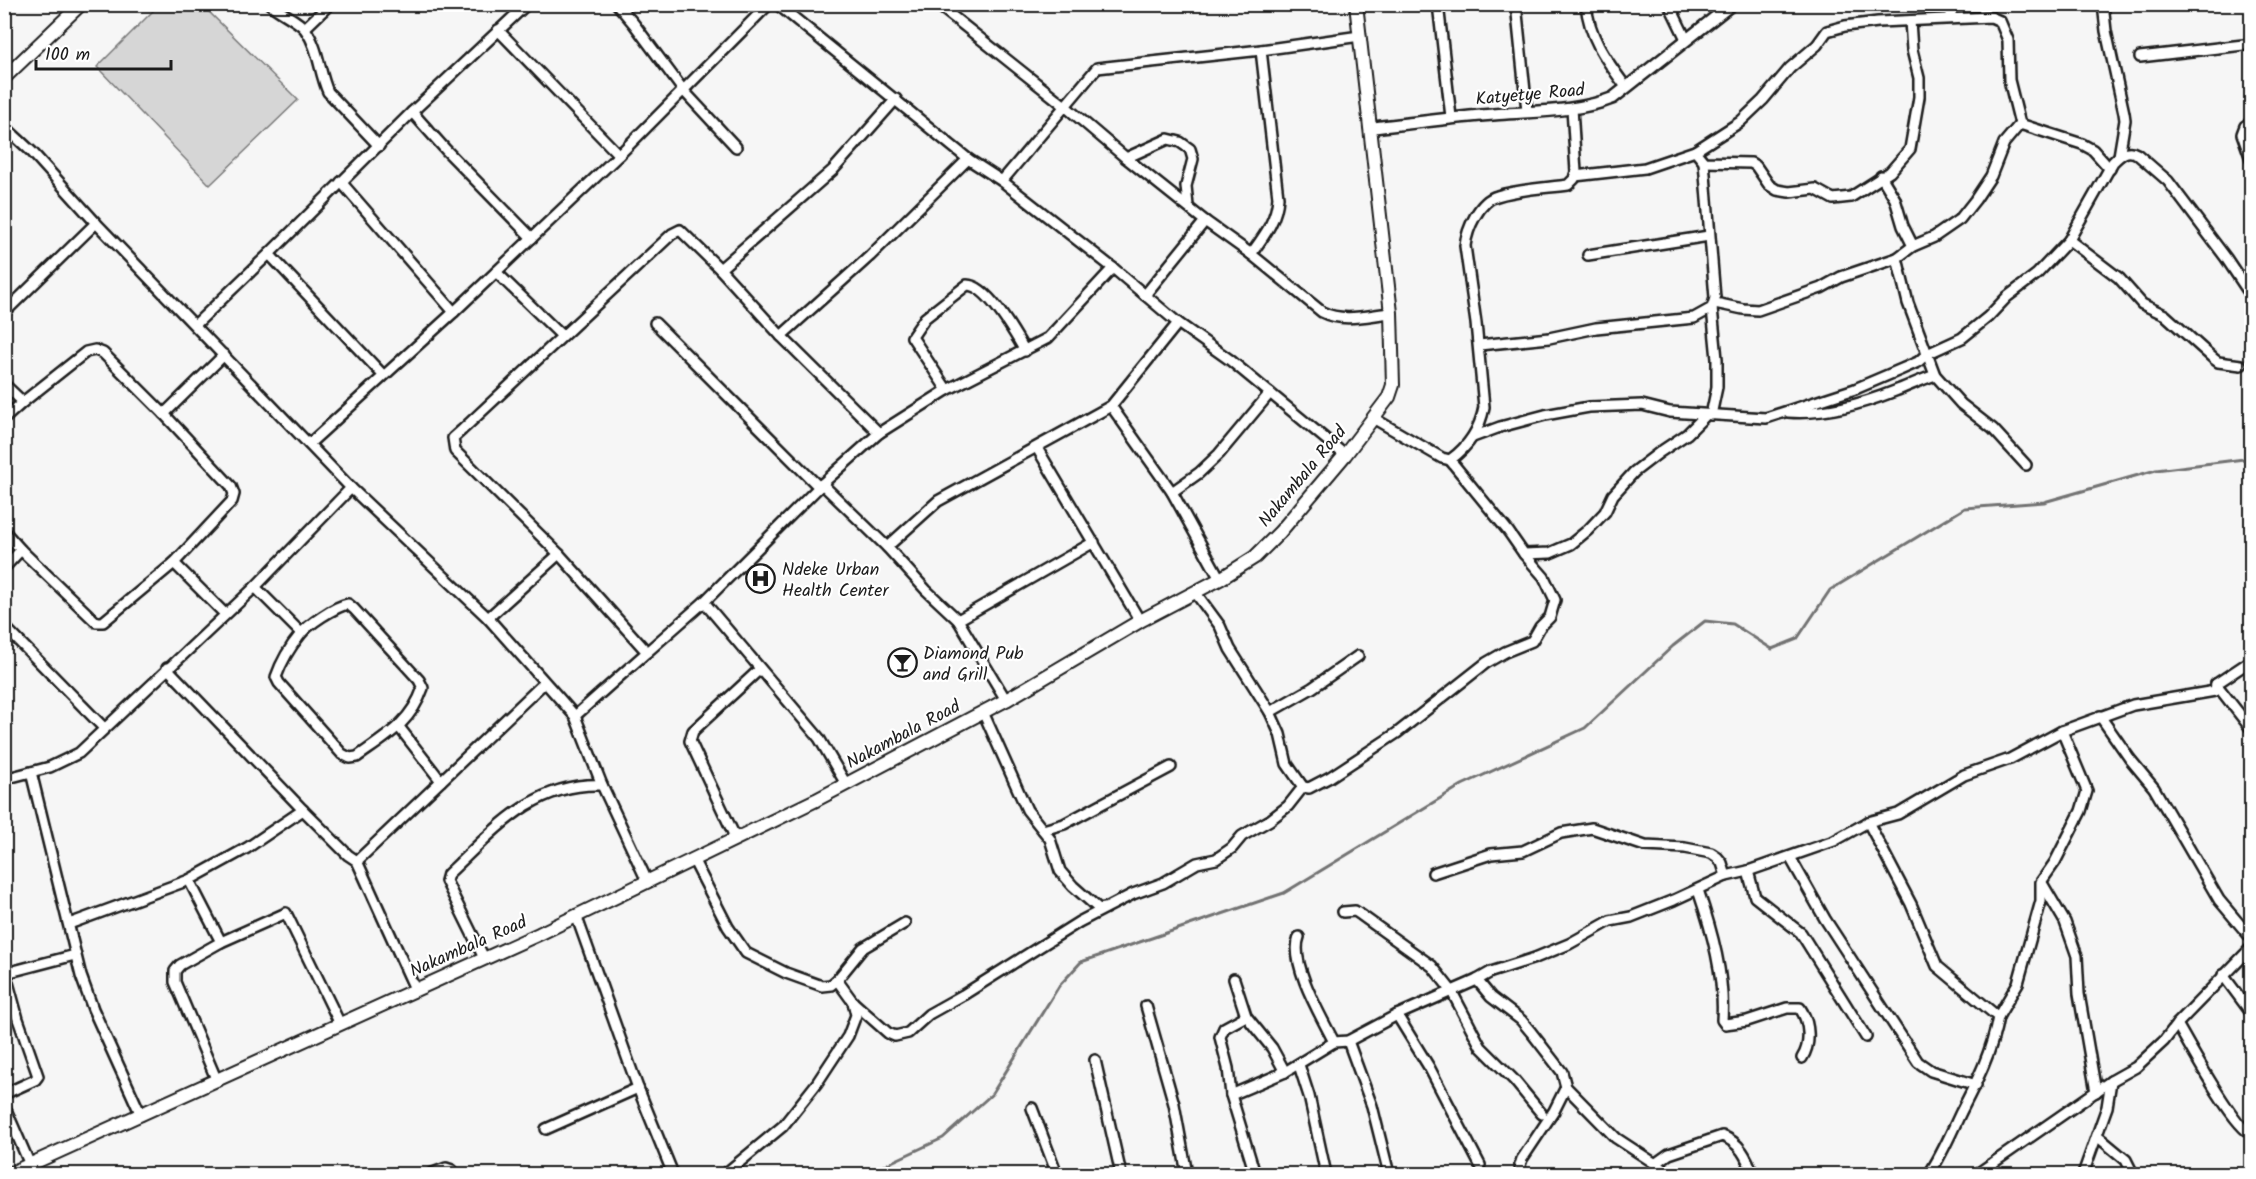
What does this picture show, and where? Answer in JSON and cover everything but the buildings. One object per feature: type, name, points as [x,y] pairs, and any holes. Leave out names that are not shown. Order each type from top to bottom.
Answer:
[{"type":"main road","points":[[4,78],[81,4]]},
{"type":"main road","name":"Nakambala Road","points":[[9,1174],[32,1170],[141,1115],[576,915],[846,784],[1006,700],[1255,557],[1280,532],[1345,455],[1389,397],[1393,385],[1391,312],[1356,4]]},
{"type":"street","points":[[270,4],[305,28],[321,64],[328,92],[379,146]]},
{"type":"street","points":[[305,28],[330,4]]},
{"type":"street","points":[[195,325],[412,112],[526,4]]},
{"type":"street","points":[[617,4],[683,90],[736,147]]},
{"type":"street","points":[[309,444],[454,312],[619,155],[726,50],[769,4]]},
{"type":"street","points":[[777,4],[968,159],[1002,181],[1113,268],[1178,323],[1230,360],[1345,455]]},
{"type":"street","points":[[937,4],[1126,158],[1322,312],[1332,318],[1341,319],[1391,312]]},
{"type":"street","points":[[1438,4],[1451,117]]},
{"type":"street","points":[[1516,4],[1527,111]]},
{"type":"street","points":[[1586,4],[1592,34],[1603,55],[1626,87]]},
{"type":"street","points":[[1669,4],[1686,39]]},
{"type":"street","name":"Katyetye Road","points":[[1370,128],[1451,117],[1572,108],[1600,103],[1613,98],[1732,4]]},
{"type":"street","points":[[1949,4],[1952,18]]},
{"type":"street","points":[[1473,437],[1511,424],[1589,407],[1642,405],[1670,412],[1766,418],[1855,389],[1918,362],[1927,354],[1962,338],[2037,273],[2069,240],[2119,156],[2125,120],[2106,31],[2103,4]]},
{"type":"street","points":[[1575,176],[1645,168],[1695,151],[1740,122],[1827,31],[1878,22],[1991,17],[2000,21],[2008,40],[2009,80],[2020,124]]},
{"type":"street","points":[[1704,162],[1751,163],[1756,166],[1769,185],[1777,190],[1789,192],[1815,189],[1833,199],[1851,197],[1890,172],[1910,149],[1919,97],[1919,78],[1912,50],[1910,21]]},
{"type":"street","points":[[498,30],[619,155]]},
{"type":"street","points":[[1002,181],[1097,68],[1261,50],[1360,36]]},
{"type":"street","points":[[2140,57],[2252,44]]},
{"type":"street","points":[[1251,254],[1273,220],[1278,197],[1261,50]]},
{"type":"street","points":[[720,269],[833,170],[896,99]]},
{"type":"street","points":[[1450,460],[1473,437],[1482,419],[1484,407],[1479,345],[1465,246],[1467,236],[1474,219],[1485,204],[1495,196],[1568,185],[1575,176],[1572,108]]},
{"type":"street","points":[[412,112],[532,238]]},
{"type":"street","points":[[2252,122],[2245,126],[2242,134],[2252,162]]},
{"type":"street","points":[[2020,124],[2082,144],[2093,150],[2110,169]]},
{"type":"street","points":[[1479,345],[1549,338],[1596,328],[1694,318],[1713,305],[1758,309],[1821,288],[1841,277],[1897,258],[1960,219],[1991,176],[2004,143],[2020,124]]},
{"type":"street","points":[[4,126],[32,152],[96,223],[351,488],[488,618],[575,716],[602,785],[647,881]]},
{"type":"street","points":[[1126,158],[1168,139],[1180,142],[1190,149],[1193,159],[1186,186],[1188,206]]},
{"type":"street","points":[[1524,554],[1550,553],[1570,544],[1588,530],[1605,512],[1614,495],[1634,472],[1688,434],[1708,415],[1717,387],[1717,359],[1704,162],[1695,151]]},
{"type":"street","points":[[2119,156],[2132,151],[2158,170],[2226,258],[2252,297]]},
{"type":"street","points":[[781,336],[870,256],[968,159]]},
{"type":"street","points":[[1881,176],[1895,199],[1903,226],[1913,246]]},
{"type":"street","points":[[341,182],[454,312]]},
{"type":"street","points":[[1145,295],[1205,221]]},
{"type":"street","points":[[4,313],[96,223]]},
{"type":"street","points":[[647,652],[559,554],[455,451],[453,438],[672,234],[680,230],[720,269],[781,336],[879,433]]},
{"type":"street","points":[[1588,255],[1709,236]]},
{"type":"street","points":[[2069,240],[2119,278],[2142,304],[2165,315],[2218,362],[2241,365]]},
{"type":"street","points":[[269,254],[383,375]]},
{"type":"street","points":[[1897,258],[1908,303],[1935,375],[1961,404],[1993,429],[2026,465]]},
{"type":"street","points":[[575,716],[704,602],[821,485],[879,433],[947,390],[1048,338],[1113,268]]},
{"type":"street","points":[[496,272],[562,336]]},
{"type":"street","points":[[947,390],[912,337],[925,318],[967,285],[976,287],[997,307],[1025,351]]},
{"type":"street","points":[[655,323],[887,547],[926,590],[958,620],[1006,700]]},
{"type":"street","points":[[887,547],[938,501],[1111,406],[1178,323]]},
{"type":"street","points":[[4,419],[86,352],[95,350],[103,353],[164,414],[231,486],[234,494],[232,501],[174,563],[108,619],[96,622],[4,531]]},
{"type":"street","points":[[164,414],[224,355]]},
{"type":"street","points":[[1786,412],[1803,414],[1826,411],[1895,391],[1935,375]]},
{"type":"street","points":[[4,384],[23,402]]},
{"type":"street","points":[[1172,492],[1199,473],[1219,454],[1270,393]]},
{"type":"street","points":[[1111,406],[1172,492],[1220,579]]},
{"type":"street","points":[[1303,788],[1309,788],[1330,777],[1397,733],[1486,663],[1532,641],[1540,627],[1550,617],[1555,600],[1544,576],[1450,460],[1442,458],[1373,418]]},
{"type":"street","points":[[1037,448],[1140,621]]},
{"type":"street","points":[[4,779],[50,767],[73,756],[255,587],[351,488]]},
{"type":"street","points":[[958,620],[1094,542]]},
{"type":"street","points":[[4,568],[21,550]]},
{"type":"street","points":[[488,618],[559,554]]},
{"type":"street","points":[[174,563],[225,614]]},
{"type":"street","points":[[255,587],[301,633]]},
{"type":"street","points":[[1195,592],[1220,626],[1230,649],[1270,712],[1280,734],[1287,764],[1303,788]]},
{"type":"street","points":[[704,602],[819,738],[846,784]]},
{"type":"street","points":[[348,604],[354,609],[419,680],[423,688],[399,728],[357,757],[350,758],[342,754],[276,677],[301,633],[339,606],[348,604]]},
{"type":"street","points":[[4,626],[8,637],[104,728]]},
{"type":"street","points":[[1270,712],[1312,688],[1358,656]]},
{"type":"street","points":[[1231,1095],[1299,1065],[1334,1042],[1348,1041],[1397,1015],[1491,972],[1569,944],[1610,921],[1630,917],[1698,890],[1726,876],[1790,857],[1834,841],[1868,822],[1898,814],[1964,775],[2010,759],[2062,731],[2133,705],[2215,691],[2216,684],[2252,660]]},
{"type":"street","points":[[167,668],[303,810],[348,855],[357,861],[415,989]]},
{"type":"street","points":[[736,838],[690,741],[693,731],[760,669]]},
{"type":"street","points":[[357,861],[544,683]]},
{"type":"street","points":[[2216,684],[2252,730]]},
{"type":"street","points":[[983,712],[1027,810],[1050,839],[1060,871],[1088,900],[1099,909],[1105,908]]},
{"type":"street","points":[[2100,716],[2130,759],[2154,788],[2219,900],[2252,939]]},
{"type":"street","points":[[399,728],[441,781]]},
{"type":"street","points":[[1929,1174],[1944,1150],[1976,1085],[1995,1036],[1998,1017],[2018,983],[2040,901],[2041,882],[2055,862],[2068,832],[2081,811],[2086,795],[2087,791],[2062,731]]},
{"type":"street","points":[[1043,830],[1064,824],[1171,768]]},
{"type":"street","points":[[31,772],[75,955],[93,1009],[141,1115]]},
{"type":"street","points":[[484,958],[446,881],[448,874],[514,812],[552,792],[570,786],[602,785]]},
{"type":"street","points":[[837,980],[853,1002],[888,1033],[895,1036],[908,1033],[929,1014],[1105,908],[1132,894],[1163,884],[1197,863],[1216,859],[1232,848],[1242,836],[1270,820],[1288,806],[1303,788]]},
{"type":"street","points":[[69,924],[189,880],[247,848],[303,810]]},
{"type":"street","points":[[1868,822],[1911,904],[1937,966],[1998,1017]]},
{"type":"street","points":[[1433,873],[1491,854],[1523,851],[1560,833],[1592,828],[1611,837],[1645,846],[1685,848],[1711,853],[1722,863],[1726,876]]},
{"type":"street","points":[[1790,857],[1825,919],[1918,1062],[1931,1071],[1976,1085]]},
{"type":"street","points":[[693,859],[728,927],[746,953],[786,973],[822,986],[831,985],[837,980],[862,948],[906,923]]},
{"type":"street","points":[[1748,871],[1755,897],[1801,933],[1866,1037]]},
{"type":"street","points":[[189,880],[221,942]]},
{"type":"street","points":[[2041,882],[2065,922],[2077,956],[2079,994],[2096,1092]]},
{"type":"street","points":[[1698,890],[1710,924],[1723,1001],[1722,1020],[1725,1024],[1747,1022],[1787,1008],[1800,1008],[1803,1012],[1809,1042],[1808,1049],[1802,1058]]},
{"type":"street","points":[[1343,912],[1354,911],[1361,915],[1432,966],[1451,990],[1481,1047],[1514,1080],[1542,1114]]},
{"type":"street","points":[[217,1081],[174,976],[180,965],[221,942],[286,913],[340,1024]]},
{"type":"street","points":[[576,915],[638,1088],[673,1174]]},
{"type":"street","points":[[1299,937],[1296,945],[1305,980],[1334,1042]]},
{"type":"street","points":[[1977,1174],[2111,1081],[2136,1067],[2164,1041],[2177,1024],[2252,947]]},
{"type":"street","points":[[4,1094],[35,1080],[38,1076],[18,1019],[5,970],[75,955]]},
{"type":"street","points":[[2223,975],[2252,1014]]},
{"type":"street","points":[[1234,979],[1246,1016],[1272,1048],[1285,1072]]},
{"type":"street","points":[[1477,980],[1491,997],[1521,1020],[1562,1072],[1566,1086],[1616,1138],[1671,1174]]},
{"type":"street","points":[[725,1174],[783,1126],[818,1083],[852,1028],[856,1015],[853,1002]]},
{"type":"street","points":[[1146,1006],[1174,1104],[1187,1174]]},
{"type":"street","points":[[1397,1015],[1429,1067],[1480,1165]]},
{"type":"street","points":[[1246,1016],[1220,1032],[1231,1095],[1255,1174]]},
{"type":"street","points":[[2177,1024],[2227,1107],[2242,1129],[2252,1134]]},
{"type":"street","points":[[1348,1041],[1372,1106],[1389,1174]]},
{"type":"street","points":[[1095,1060],[1121,1174]]},
{"type":"street","points":[[1299,1065],[1309,1096],[1326,1174]]},
{"type":"street","points":[[2083,1174],[2107,1107],[2111,1081]]},
{"type":"street","points":[[1521,1174],[1522,1159],[1554,1112],[1566,1086]]},
{"type":"street","points":[[546,1129],[638,1088]]},
{"type":"street","points":[[4,1106],[32,1170]]},
{"type":"street","points":[[1032,1108],[1057,1174]]},
{"type":"street","points":[[1655,1164],[1669,1154],[1722,1136],[1729,1138],[1743,1150],[1753,1174]]},
{"type":"street","points":[[2097,1136],[2126,1160],[2133,1174]]},
{"type":"street","points":[[430,1174],[446,1168],[455,1174]]},
{"type":"shaded area","points":[[160,4],[202,5],[298,100],[210,185],[97,67]]},
{"type":"waterway","points":[[866,1174],[943,1138],[992,1094],[1059,986],[1081,962],[1284,893],[1462,785],[1585,728],[1673,646],[1705,621],[1733,624],[1772,649],[1797,639],[1830,590],[1965,508],[2044,502],[2156,470],[2252,458]]},
{"type":"place","name":"Ndeke Urban Health Center","points":[[761,579]]},
{"type":"place","name":"Diamond Pub and Grill","points":[[902,663]]}]
